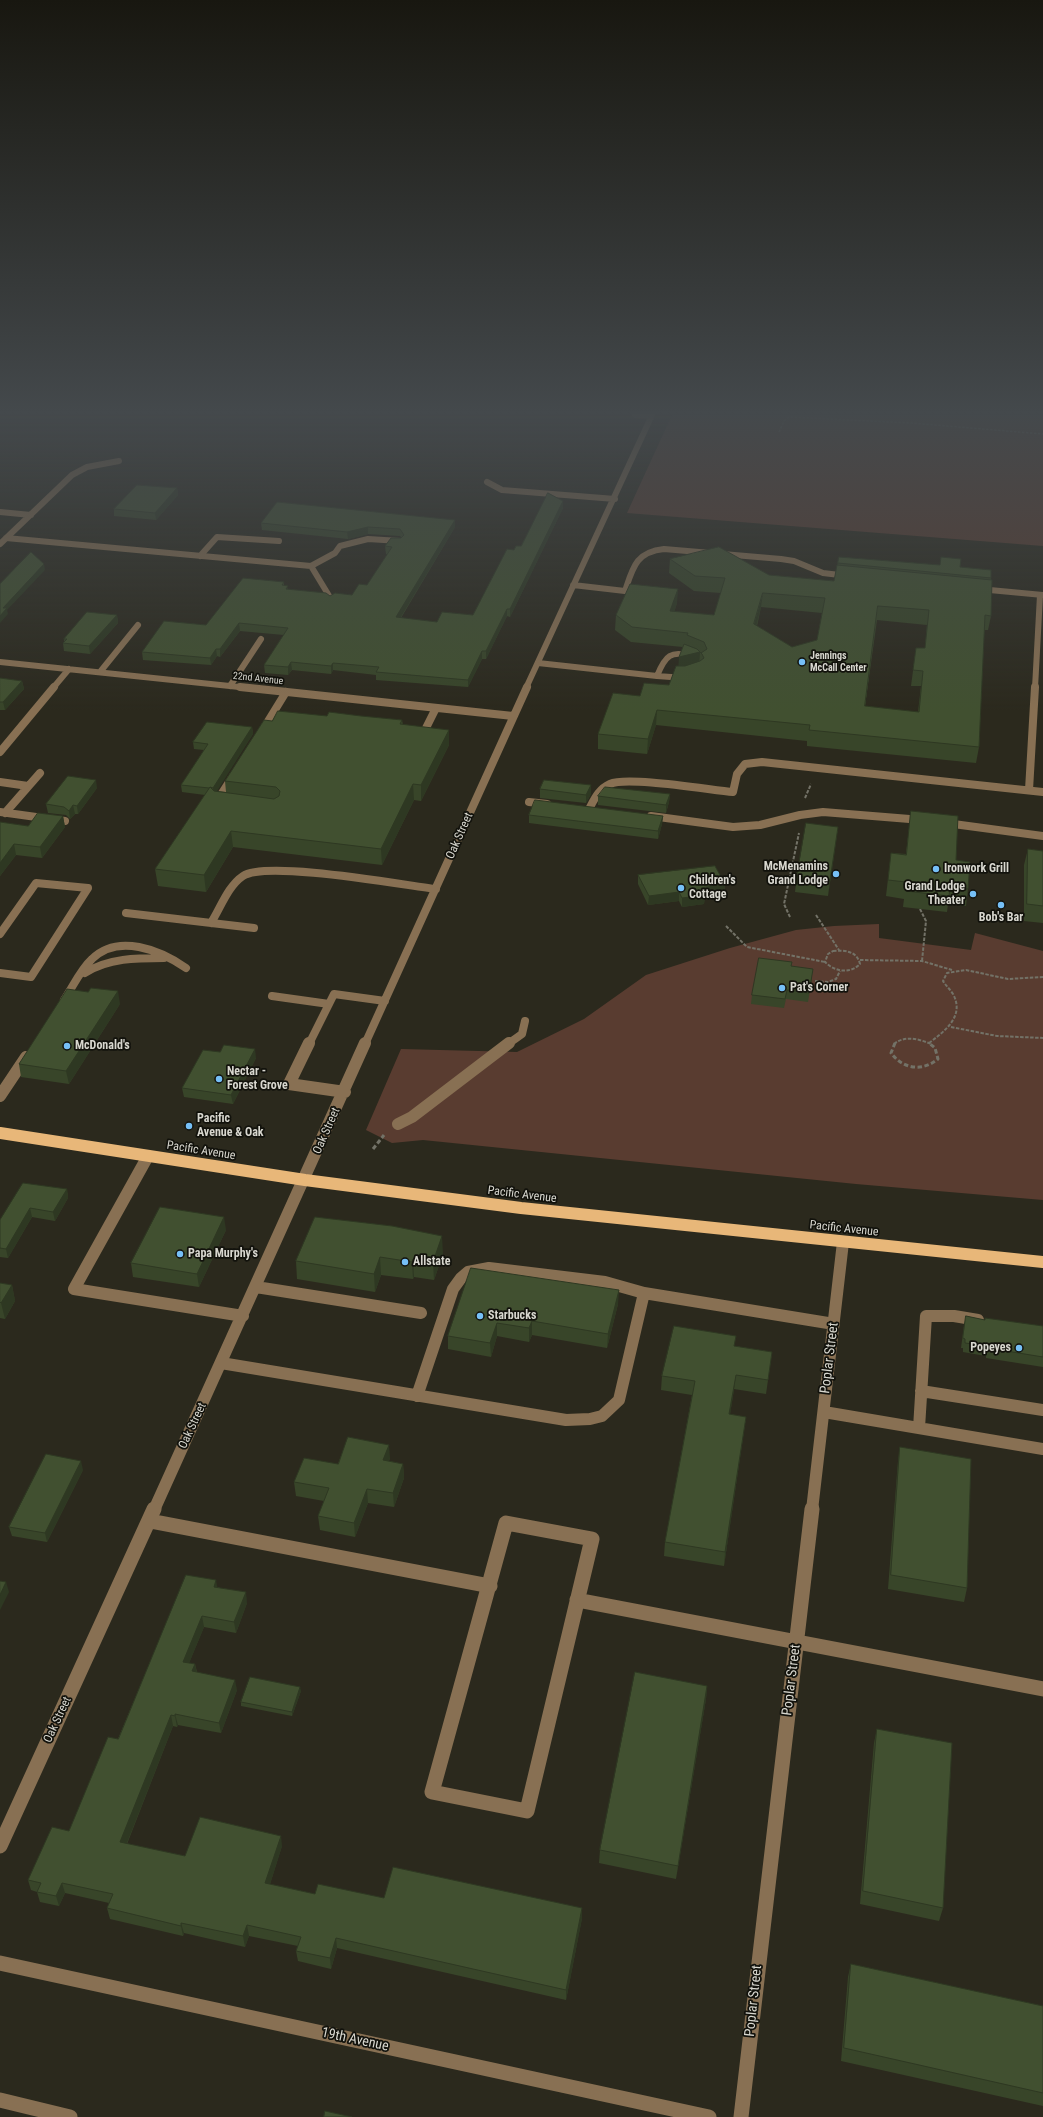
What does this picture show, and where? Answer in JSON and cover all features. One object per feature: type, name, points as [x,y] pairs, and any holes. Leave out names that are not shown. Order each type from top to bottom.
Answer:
[{"type":"main road","name":"Pacific Avenue","points":[[0,1133],[305,1180],[549,1212],[1043,1262]]},
{"type":"street","points":[[19,514],[31,515]]},
{"type":"street","name":"Oak Street","points":[[0,1846],[222,1364],[573,585],[608,514]]},
{"type":"street","points":[[0,544],[31,515]]},
{"type":"street","points":[[200,556],[214,539],[223,536],[279,541]]},
{"type":"street","points":[[6,538],[311,566],[335,554],[340,546],[368,539],[400,541]]},
{"type":"street","points":[[573,585],[625,590],[637,560],[642,554],[652,549],[781,559],[794,561],[823,573],[854,576]]},
{"type":"street","points":[[311,566],[331,599]]},
{"type":"street","points":[[970,588],[1042,595],[1029,790]]},
{"type":"street","points":[[100,672],[138,625]]},
{"type":"street","points":[[230,686],[261,639]]},
{"type":"street","points":[[657,676],[664,658],[669,655],[690,656],[700,660]]},
{"type":"street","name":"22nd Avenue","points":[[0,662],[514,716]]},
{"type":"street","points":[[538,662],[681,678],[694,674]]},
{"type":"street","points":[[0,752],[69,669]]},
{"type":"street","points":[[255,742],[275,715],[286,692]]},
{"type":"street","points":[[410,731],[424,732],[436,708]]},
{"type":"street","points":[[589,809],[600,790],[612,783],[630,781],[733,792],[737,774],[745,764],[762,762],[1043,792]]},
{"type":"street","points":[[232,803],[217,801],[238,768]]},
{"type":"street","points":[[3,813],[40,773]]},
{"type":"street","points":[[0,782],[28,786]]},
{"type":"street","points":[[529,802],[559,805]]},
{"type":"street","points":[[641,815],[733,827],[760,825],[800,815],[822,812],[852,813],[933,821],[1043,836]]},
{"type":"street","points":[[3,813],[65,821]]},
{"type":"street","points":[[211,923],[235,883],[245,874],[266,870],[290,870],[436,889]]},
{"type":"street","points":[[0,934],[36,883],[88,888],[31,976],[0,973]]},
{"type":"street","points":[[126,912],[254,928]]},
{"type":"street","points":[[57,1010],[92,958],[99,953],[113,948],[130,946],[142,948],[172,958],[186,968]]},
{"type":"street","points":[[79,978],[96,965],[143,959],[172,958]]},
{"type":"street","points":[[345,1092],[289,1084],[334,994],[385,1001]]},
{"type":"street","points":[[272,996],[329,1004]]},
{"type":"street","points":[[398,1124],[412,1117],[499,1054],[522,1034],[525,1021]]},
{"type":"street","points":[[0,1096],[31,1049]]},
{"type":"street","points":[[148,1156],[74,1288],[243,1316]]},
{"type":"street","name":"Poplar Street","points":[[741,2117],[843,1242]]},
{"type":"street","points":[[417,1396],[453,1289],[460,1277],[472,1270],[489,1268],[605,1282],[644,1293],[834,1324]]},
{"type":"street","points":[[256,1287],[421,1313]]},
{"type":"street","points":[[222,1364],[566,1420],[598,1418],[612,1410],[619,1400],[644,1293]]},
{"type":"street","points":[[919,1428],[926,1316],[954,1316],[991,1321]]},
{"type":"street","points":[[921,1391],[1043,1410]]},
{"type":"street","points":[[824,1412],[1043,1449]]},
{"type":"street","points":[[150,1520],[490,1586]]},
{"type":"street","points":[[506,1523],[592,1539],[527,1811],[432,1792],[490,1586],[506,1523]]},
{"type":"street","points":[[577,1600],[797,1643],[1043,1688]]},
{"type":"street","name":"19th Avenue","points":[[0,1963],[709,2117]]},
{"type":"street","points":[[0,2100],[70,2117]]},
{"type":"path","points":[[790,917],[784,904],[802,818],[799,810],[809,790],[816,767]]},
{"type":"path","points":[[920,909],[926,921],[922,961]]},
{"type":"path","points":[[816,915],[839,950]]},
{"type":"path","points":[[726,926],[747,947],[825,962],[833,969],[853,970],[860,964],[860,960]]},
{"type":"path","points":[[825,962],[828,954],[839,950],[852,953],[860,960],[922,961],[952,970],[967,969],[996,978],[1017,980],[1043,977]]},
{"type":"path","points":[[815,982],[828,982],[836,979],[840,970]]},
{"type":"path","points":[[928,1043],[950,1027],[957,1006],[954,994],[943,980],[947,973],[952,970]]},
{"type":"path","points":[[950,1027],[964,1031],[1016,1039],[1043,1038]]},
{"type":"path","points":[[902,1039],[920,1040],[928,1043],[935,1048],[938,1053],[938,1059],[926,1067],[908,1067],[900,1063],[891,1053],[892,1047],[896,1042],[902,1039]]},
{"type":"shaded area","points":[[637,514],[1043,514],[1043,546]]},
{"type":"shaded area","points":[[879,924],[879,938],[971,950],[975,933],[1043,951],[1043,1200],[856,1184],[423,1140],[392,1143],[366,1130],[401,1049],[517,1052],[584,1019],[646,975],[730,948],[796,930],[834,926]]},
{"type":"building","points":[[268,514],[394,514],[455,520],[396,617],[437,622],[442,612],[473,615],[507,549],[514,550],[516,546],[521,546],[537,514],[557,514],[510,609],[507,609],[486,651],[482,651],[468,680],[376,672],[379,667],[333,663],[331,666],[291,662],[288,667],[264,665],[288,628],[239,623],[220,649],[216,649],[210,658],[142,652],[164,621],[206,625],[243,578],[284,582],[282,585],[288,586],[286,589],[326,593],[330,596],[335,593],[352,595],[359,584],[367,585],[392,547],[385,546],[391,538],[401,538],[404,535],[400,529],[368,527],[347,532],[261,523]]},
{"type":"building","name":"Jennings McCall Center","points":[[719,547],[769,575],[834,581],[837,565],[992,580],[991,616],[985,615],[979,747],[809,730],[810,725],[657,710],[648,739],[598,734],[613,693],[640,696],[644,683],[669,685],[676,666],[685,666],[700,661],[704,658],[701,653],[707,649],[704,642],[687,635],[688,633],[632,627],[616,615],[630,584],[678,589],[670,611],[714,615],[725,578],[695,576],[670,559]],"holes":[[[763,593],[825,598],[817,640],[792,647],[754,624]],[[878,606],[929,610],[925,648],[916,648],[913,670],[923,671],[919,712],[865,706]]]},
{"type":"building","points":[[31,552],[44,564],[3,608],[7,608],[0,616],[0,584]]},
{"type":"building","points":[[839,557],[940,565],[941,557],[961,559],[960,567],[991,570],[991,578],[838,563]]},
{"type":"building","points":[[87,612],[117,615],[89,646],[63,643],[67,639],[64,639]]},
{"type":"building","points":[[684,644],[697,649],[700,652],[679,657]]},
{"type":"building","points":[[0,678],[22,681],[3,702],[0,702]]},
{"type":"building","points":[[278,711],[327,716],[329,712],[402,720],[400,724],[449,730],[421,785],[413,784],[381,849],[231,831],[204,875],[155,869],[210,787],[214,791],[274,799],[279,796],[280,791],[276,787],[225,781],[264,720],[272,721]]},
{"type":"building","points":[[207,722],[252,727],[213,788],[181,785],[208,744],[193,742]]},
{"type":"building","points":[[68,776],[96,780],[77,806],[73,805],[69,811],[64,807],[46,804]]},
{"type":"building","points":[[544,780],[591,785],[586,795],[540,789]]},
{"type":"building","points":[[605,787],[670,794],[666,805],[598,796]]},
{"type":"building","points":[[535,800],[663,816],[658,831],[529,815]]},
{"type":"building","points":[[911,811],[958,816],[956,860],[970,862],[968,889],[950,887],[949,896],[906,891],[906,882],[888,880],[891,853],[906,855]]},
{"type":"building","points":[[38,813],[63,816],[40,847],[14,844],[0,863],[0,822],[28,826]]},
{"type":"building","points":[[806,823],[838,827],[830,880],[797,876]]},
{"type":"building","points":[[1028,849],[1043,851],[1043,906],[1027,904]]},
{"type":"building","name":"Children's Cottage","points":[[715,866],[725,884],[701,888],[705,895],[682,898],[679,892],[649,896],[638,875]]},
{"type":"building","name":"Pat's Corner","points":[[759,958],[792,962],[791,966],[813,969],[809,993],[787,990],[785,999],[752,995]]},
{"type":"building","name":"McDonald's","points":[[91,988],[118,991],[66,1071],[19,1064],[67,989],[88,992]]},
{"type":"building","name":"Nectar - Forest Grove","points":[[224,1045],[255,1049],[231,1095],[182,1088],[203,1050],[220,1052]]},
{"type":"building","points":[[23,1183],[67,1189],[53,1212],[30,1208],[6,1249],[0,1248],[0,1220]]},
{"type":"building","name":"Papa Murphy's","points":[[160,1207],[224,1217],[197,1274],[131,1263]]},
{"type":"building","points":[[315,1217],[392,1226],[442,1236],[433,1262],[413,1259],[412,1262],[380,1257],[374,1274],[296,1261]]},
{"type":"building","points":[[471,1268],[619,1290],[608,1334],[532,1321],[529,1328],[497,1323],[490,1343],[448,1336]]},
{"type":"building","points":[[0,1283],[12,1285],[1,1303],[0,1302]]},
{"type":"building","points":[[966,1316],[985,1320],[985,1318],[1043,1326],[1043,1357],[965,1343],[965,1339],[963,1338]]},
{"type":"building","points":[[674,1326],[736,1336],[734,1346],[772,1352],[768,1380],[736,1375],[729,1414],[746,1417],[725,1552],[665,1542],[695,1381],[662,1376]]},
{"type":"building","points":[[348,1437],[389,1445],[383,1460],[403,1464],[393,1493],[367,1489],[354,1523],[318,1516],[329,1488],[294,1482],[304,1458],[338,1464]]},
{"type":"building","points":[[900,1447],[971,1459],[967,1588],[891,1575]]},
{"type":"building","points":[[46,1454],[81,1461],[45,1533],[9,1527]]},
{"type":"building","points":[[186,1575],[216,1580],[214,1587],[246,1592],[234,1622],[202,1616],[183,1662],[195,1664],[192,1671],[235,1680],[219,1723],[175,1714],[175,1716],[171,1715],[120,1842],[185,1856],[200,1817],[281,1836],[265,1883],[315,1894],[318,1884],[384,1898],[393,1867],[582,1908],[566,1990],[336,1938],[330,1958],[296,1951],[301,1937],[247,1925],[243,1936],[181,1923],[181,1926],[107,1908],[113,1894],[62,1883],[56,1896],[37,1892],[41,1883],[28,1880],[52,1827],[69,1831],[108,1737],[118,1739]]},
{"type":"building","points":[[0,1581],[6,1582],[0,1595]]},
{"type":"building","points":[[635,1672],[707,1686],[678,1866],[600,1850]]},
{"type":"building","points":[[250,1677],[300,1687],[292,1712],[241,1702]]},
{"type":"building","points":[[877,1729],[952,1743],[943,1908],[863,1891]]},
{"type":"building","points":[[851,1964],[1043,2006],[1043,2093],[844,2048]]},
{"type":"building","points":[[325,2111],[352,2117],[324,2117]]},
{"type":"place","name":"Jennings McCall Center","points":[[802,662]]},
{"type":"place","name":"Ironwork Grill","points":[[936,869]]},
{"type":"place","name":"McMenamins Grand Lodge","points":[[836,874]]},
{"type":"place","name":"Children's Cottage","points":[[681,888]]},
{"type":"place","name":"Grand Lodge Theater","points":[[973,894]]},
{"type":"place","name":"Bob's Bar","points":[[1001,905]]},
{"type":"place","name":"Pat's Corner","points":[[782,988]]},
{"type":"place","name":"McDonald's","points":[[67,1046]]},
{"type":"place","name":"Nectar - Forest Grove","points":[[219,1079]]},
{"type":"place","name":"Pacific Avenue & Oak","points":[[189,1126]]},
{"type":"place","name":"Papa Murphy's","points":[[180,1254]]},
{"type":"place","name":"Allstate","points":[[405,1262]]},
{"type":"place","name":"Starbucks","points":[[480,1316]]},
{"type":"place","name":"Popeyes","points":[[1019,1348]]}]
